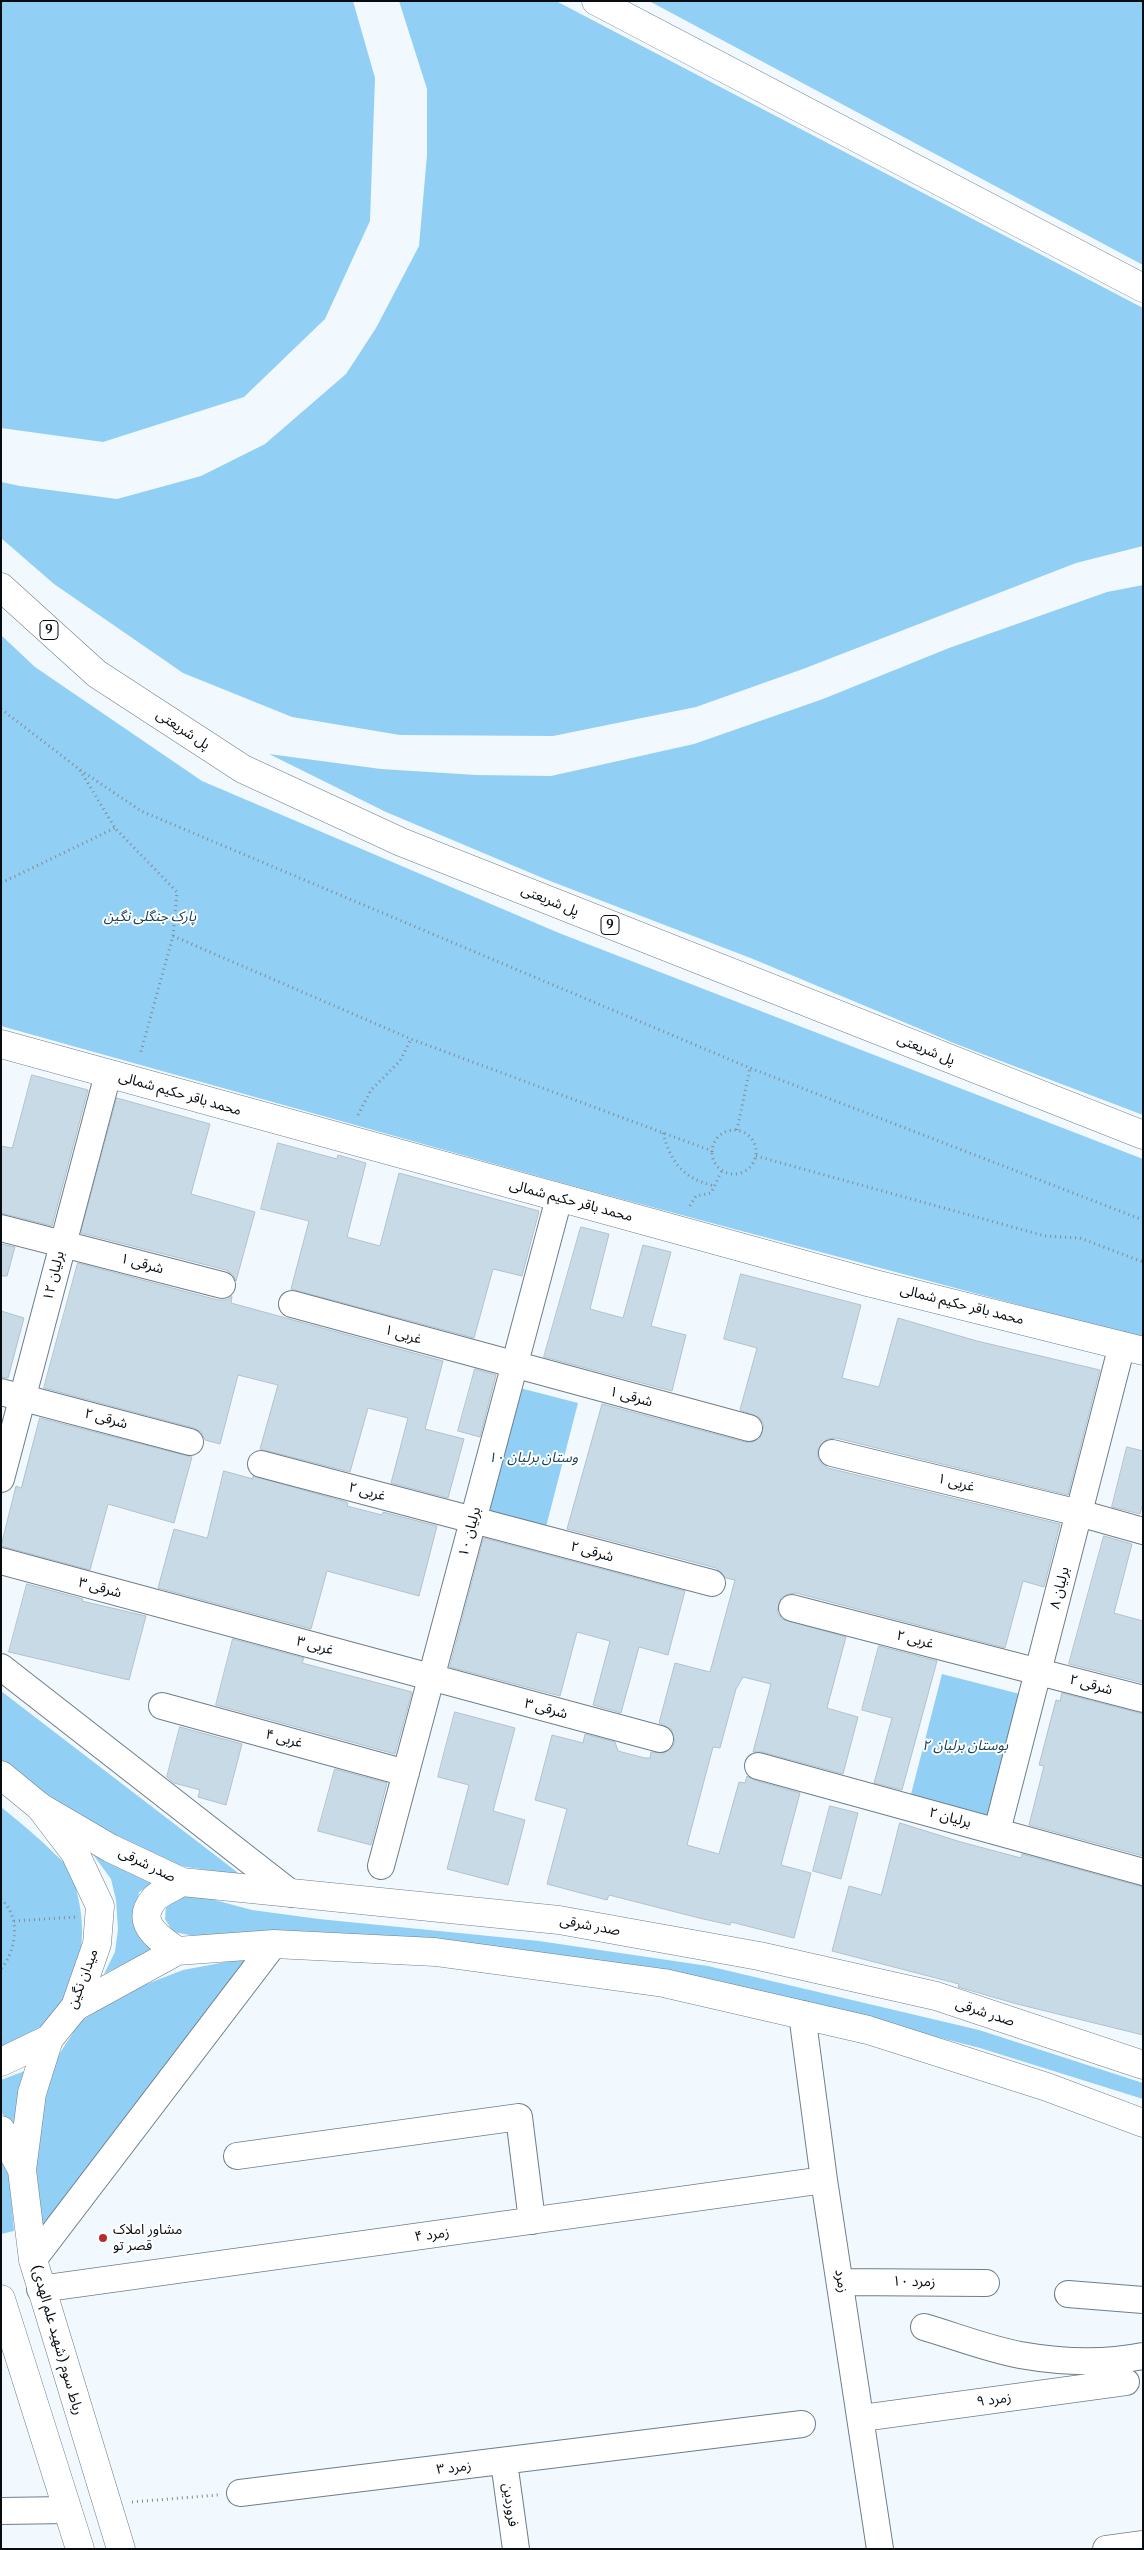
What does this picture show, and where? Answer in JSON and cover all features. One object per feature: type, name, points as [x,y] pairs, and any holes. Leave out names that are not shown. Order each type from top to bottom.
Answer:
[{"type":"street","points":[[596,1],[1143,288]]},
{"type":"street","name":"پل شریعتی","points":[[1,586],[97,674],[243,769],[401,842],[1143,1135]]},
{"type":"street","name":"محمد باقر حکیم شمالی","points":[[1,1044],[871,1282],[1132,1348]]},
{"type":"street","name":"برلیان ۱۲","points":[[1,1480],[12,1394],[62,1243],[108,1074]]},
{"type":"street","name":"برلیان ۱۰","points":[[381,1866],[559,1198]]},
{"type":"street","points":[[1,1228],[62,1243]]},
{"type":"street","name":"۱ شرقی","points":[[62,1243],[222,1285]]},
{"type":"street","name":"۱ غربی","points":[[292,1304],[514,1366]]},
{"type":"street","name":"برلیان ۸","points":[[997,1831],[1079,1513],[1132,1348]]},
{"type":"street","name":"۱ شرقی","points":[[514,1366],[749,1428]]},
{"type":"street","name":"۲ شرقی","points":[[12,1394],[190,1442]]},
{"type":"street","name":"۱ غربی","points":[[832,1453],[1079,1513]]},
{"type":"street","name":"۲ غربی","points":[[261,1464],[473,1520]]},
{"type":"street","points":[[1079,1513],[1143,1531]]},
{"type":"street","name":"۲ شرقی","points":[[473,1520],[712,1583]]},
{"type":"street","name":"۳ شرقی","points":[[1,1561],[199,1615]]},
{"type":"street","name":"۲ غربی","points":[[792,1608],[1038,1671]]},
{"type":"street","name":"۳ غربی","points":[[199,1615],[431,1678]]},
{"type":"street","points":[[1,1668],[292,1894]]},
{"type":"street","name":"۲ شرقی","points":[[1038,1671],[1143,1699]]},
{"type":"street","name":"۳ شرقی","points":[[431,1678],[660,1739]]},
{"type":"street","name":"۴ غربی","points":[[162,1706],[406,1773]]},
{"type":"street","name":"برلیان ۲","points":[[758,1766],[1143,1872]]},
{"type":"street","name":"میدان نگین","points":[[1,1774],[40,1807],[76,1854],[100,1906],[97,1944],[75,2008],[49,2039],[1,2062]]},
{"type":"street","name":"صدر شرقی","points":[[40,1807],[110,1848],[182,1882],[559,1920],[759,1956],[936,1996],[1143,2065]]},
{"type":"street","points":[[177,1951],[156,1936],[147,1924],[146,1914],[155,1898],[182,1882]]},
{"type":"street","points":[[75,2008],[177,1951],[274,1944],[454,1955],[664,1983],[868,2030],[1038,2084],[1143,2123]]},
{"type":"street","points":[[33,2260],[274,1944]]},
{"type":"street","name":"زمرد","points":[[802,2014],[824,2180],[862,2418],[880,2549]]},
{"type":"street","name":"رباط سوم (شهید علم الهدی)","points":[[49,2039],[32,2093],[22,2170],[33,2260],[40,2289],[121,2549]]},
{"type":"street","points":[[237,2156],[519,2117],[532,2221]]},
{"type":"street","points":[[1,2130],[22,2170]]},
{"type":"street","name":"زمرد ۴","points":[[40,2289],[824,2180]]},
{"type":"street","name":"زمرد ۱۰","points":[[841,2282],[986,2283]]},
{"type":"street","points":[[1068,2294],[1143,2300]]},
{"type":"street","points":[[1,2299],[80,2549]]},
{"type":"street","points":[[924,2326],[1019,2355],[1067,2360],[1117,2361],[1143,2356]]},
{"type":"street","name":"زمرد ۹","points":[[862,2418],[1126,2382]]},
{"type":"street","name":"زمرد ۳","points":[[240,2493],[802,2424]]},
{"type":"street","name":"فروردین","points":[[504,2462],[516,2549]]},
{"type":"street","points":[[1,2511],[68,2510]]},
{"type":"street","points":[[1106,2549],[1143,2544]]},
{"type":"path","points":[[1,710],[79,769],[141,811],[750,1068],[1143,1220]]},
{"type":"path","points":[[79,769],[115,828],[177,892],[173,936],[140,1055]]},
{"type":"path","points":[[1,883],[115,828]]},
{"type":"path","points":[[173,936],[411,1039],[712,1151]]},
{"type":"path","points":[[358,1115],[371,1090],[400,1061],[411,1039]]},
{"type":"path","points":[[737,1130],[750,1068]]},
{"type":"path","points":[[729,1130],[737,1130],[750,1136],[756,1149],[756,1156],[753,1163],[743,1172],[728,1173],[722,1170],[713,1158],[712,1151],[717,1138],[729,1130]]},
{"type":"path","points":[[663,1133],[669,1154],[684,1173],[714,1186]]},
{"type":"path","points":[[756,1156],[1045,1236],[1080,1238],[1143,1262]]},
{"type":"path","points":[[690,1206],[696,1196],[711,1192],[722,1170]]},
{"type":"path","points":[[1,1899],[8,1904],[14,1921],[14,1944],[1,1969]]},
{"type":"path","points":[[14,1921],[83,1916]]},
{"type":"path","points":[[106,2504],[240,2493]]},
{"type":"green space","points":[[1,1],[353,1],[375,78],[370,221],[325,319],[244,397],[103,442],[1,428]]},
{"type":"green space","points":[[399,1],[556,1],[1143,308],[1143,546],[1076,563],[803,669],[696,707],[553,736],[400,735],[292,717],[183,673],[54,584],[1,538],[1,482],[117,499],[201,476],[265,444],[346,374],[376,328],[419,246],[427,155],[427,89]]},
{"type":"green space","points":[[649,1],[1143,1],[1143,265]]},
{"type":"green space","points":[[1143,585],[1143,1115],[956,1044],[753,959],[545,879],[386,812],[269,754],[381,769],[477,775],[551,776],[694,744],[823,699],[949,648],[1107,592]]},
{"type":"green space","name":"پارک جنگلی نگین","points":[[1,635],[35,667],[202,781],[559,933],[1143,1159],[1143,1338],[584,1189],[1,1026]]},
{"type":"green space","name":"وستان برلیان ۱۰","points":[[520,1388],[578,1403],[546,1527],[489,1513]]},
{"type":"green space","name":"بوستان برلیان ۲","points":[[942,1674],[1020,1694],[989,1818],[910,1798]]},
{"type":"green space","points":[[1,1691],[241,1875],[180,1866],[86,1821],[1,1762]]},
{"type":"green space","points":[[1,1807],[71,1869],[75,1880],[82,1921],[81,1945],[77,1968],[70,1990],[58,2010],[43,2028],[24,2042],[1,2052]]},
{"type":"green space","points":[[92,1853],[153,1884],[139,1892],[138,1908],[140,1930],[151,1950],[104,1974],[115,1952],[118,1929],[116,1900],[111,1879]]},
{"type":"green space","points":[[196,1895],[252,1910],[319,1919],[539,1941],[708,1966],[979,2030],[1143,2083],[1143,2099],[980,2048],[780,1997],[265,1932],[195,1936],[173,1932],[165,1919],[166,1906],[181,1897]]},
{"type":"green space","points":[[247,1958],[39,2234],[34,2169],[40,2119],[56,2059],[80,2022],[121,1994],[183,1970]]},
{"type":"green space","points":[[30,2069],[19,2089],[16,2131],[1,2112],[1,2080]]},
{"type":"green space","points":[[1,2144],[8,2160],[14,2231],[1,2234]]},
{"type":"building","points":[[32,1075],[88,1090],[52,1226],[1,1213],[1,1146],[12,1148]]},
{"type":"building","points":[[117,1098],[210,1124],[191,1194],[255,1212],[236,1281],[233,1275],[226,1270],[81,1233]]},
{"type":"building","points":[[278,1143],[337,1159],[338,1155],[366,1163],[347,1237],[380,1246],[399,1173],[539,1211],[522,1276],[493,1269],[474,1338],[291,1289],[309,1221],[261,1209]]},
{"type":"building","points":[[581,1227],[609,1234],[590,1309],[623,1318],[643,1245],[671,1252],[651,1326],[686,1335],[672,1391],[544,1357]]},
{"type":"building","points":[[1,1244],[15,1247],[7,1276],[1,1276]]},
{"type":"building","points":[[78,1263],[218,1300],[226,1300],[232,1296],[231,1303],[443,1361],[425,1429],[464,1439],[448,1498],[391,1483],[408,1418],[368,1408],[350,1472],[260,1449],[278,1385],[238,1375],[220,1444],[205,1440],[201,1432],[194,1428],[44,1388]]},
{"type":"building","points":[[741,1274],[861,1305],[842,1378],[879,1387],[898,1318],[977,1341],[1100,1370],[1068,1495],[836,1438],[827,1439],[818,1449],[818,1458],[828,1468],[1060,1524],[1044,1587],[1023,1581],[1005,1648],[796,1593],[788,1594],[781,1598],[777,1612],[782,1619],[846,1637],[827,1708],[858,1717],[843,1774],[762,1752],[753,1752],[771,1684],[743,1677],[736,1689],[720,1748],[713,1747],[687,1845],[719,1854],[739,1782],[745,1783],[747,1776],[754,1780],[800,1793],[781,1865],[811,1873],[794,1938],[731,1922],[730,1925],[699,1918],[609,1895],[607,1900],[547,1884],[567,1809],[535,1800],[552,1735],[583,1743],[585,1734],[615,1742],[618,1751],[645,1758],[650,1758],[651,1752],[664,1753],[671,1749],[675,1742],[671,1729],[659,1723],[675,1663],[710,1672],[735,1580],[726,1578],[716,1568],[567,1529],[602,1404],[745,1442],[753,1442],[760,1438],[764,1425],[760,1418],[740,1410],[757,1348],[724,1339]]},
{"type":"building","points":[[1,1311],[24,1318],[8,1378],[1,1377]]},
{"type":"building","points":[[475,1369],[496,1375],[480,1437],[458,1431]]},
{"type":"building","points":[[40,1418],[192,1457],[174,1523],[108,1504],[90,1570],[1,1546],[16,1486],[21,1488]]},
{"type":"building","points":[[1127,1447],[1143,1451],[1143,1503],[1140,1514],[1112,1507]]},
{"type":"building","points":[[224,1471],[253,1479],[253,1476],[343,1501],[348,1503],[347,1506],[382,1515],[383,1512],[437,1526],[419,1596],[327,1571],[311,1629],[158,1588],[174,1529],[207,1538]]},
{"type":"building","points":[[1104,1536],[1132,1544],[1114,1613],[1143,1621],[1143,1683],[1069,1664]]},
{"type":"building","points":[[484,1538],[685,1591],[668,1655],[639,1647],[621,1713],[593,1705],[610,1641],[577,1632],[560,1696],[450,1667]]},
{"type":"building","points":[[27,1584],[83,1599],[82,1601],[146,1616],[129,1680],[9,1652]]},
{"type":"building","points":[[233,1639],[304,1658],[302,1663],[412,1692],[395,1754],[216,1705]]},
{"type":"building","points":[[879,1646],[937,1661],[902,1790],[874,1783],[892,1718],[862,1710]]},
{"type":"building","points":[[1062,1693],[1143,1714],[1143,1856],[1029,1825],[1044,1766],[1039,1765],[1056,1700],[1060,1701]]},
{"type":"building","points":[[455,1712],[515,1728],[493,1811],[525,1820],[508,1885],[447,1869],[469,1785],[438,1777]]},
{"type":"building","points":[[180,1727],[242,1744],[226,1805],[198,1797],[200,1790],[174,1783],[167,1777]]},
{"type":"building","points":[[335,1769],[387,1783],[371,1845],[318,1831]]},
{"type":"building","points":[[830,1806],[858,1813],[841,1879],[813,1871]]},
{"type":"building","points":[[900,1823],[1021,1858],[1022,1854],[1143,1887],[1143,2035],[1017,2004],[958,1987],[959,1984],[832,1951],[849,1886],[881,1895]]},
{"type":"place","name":"مشاور املاک قصر تو","points":[[103,2238]]}]
